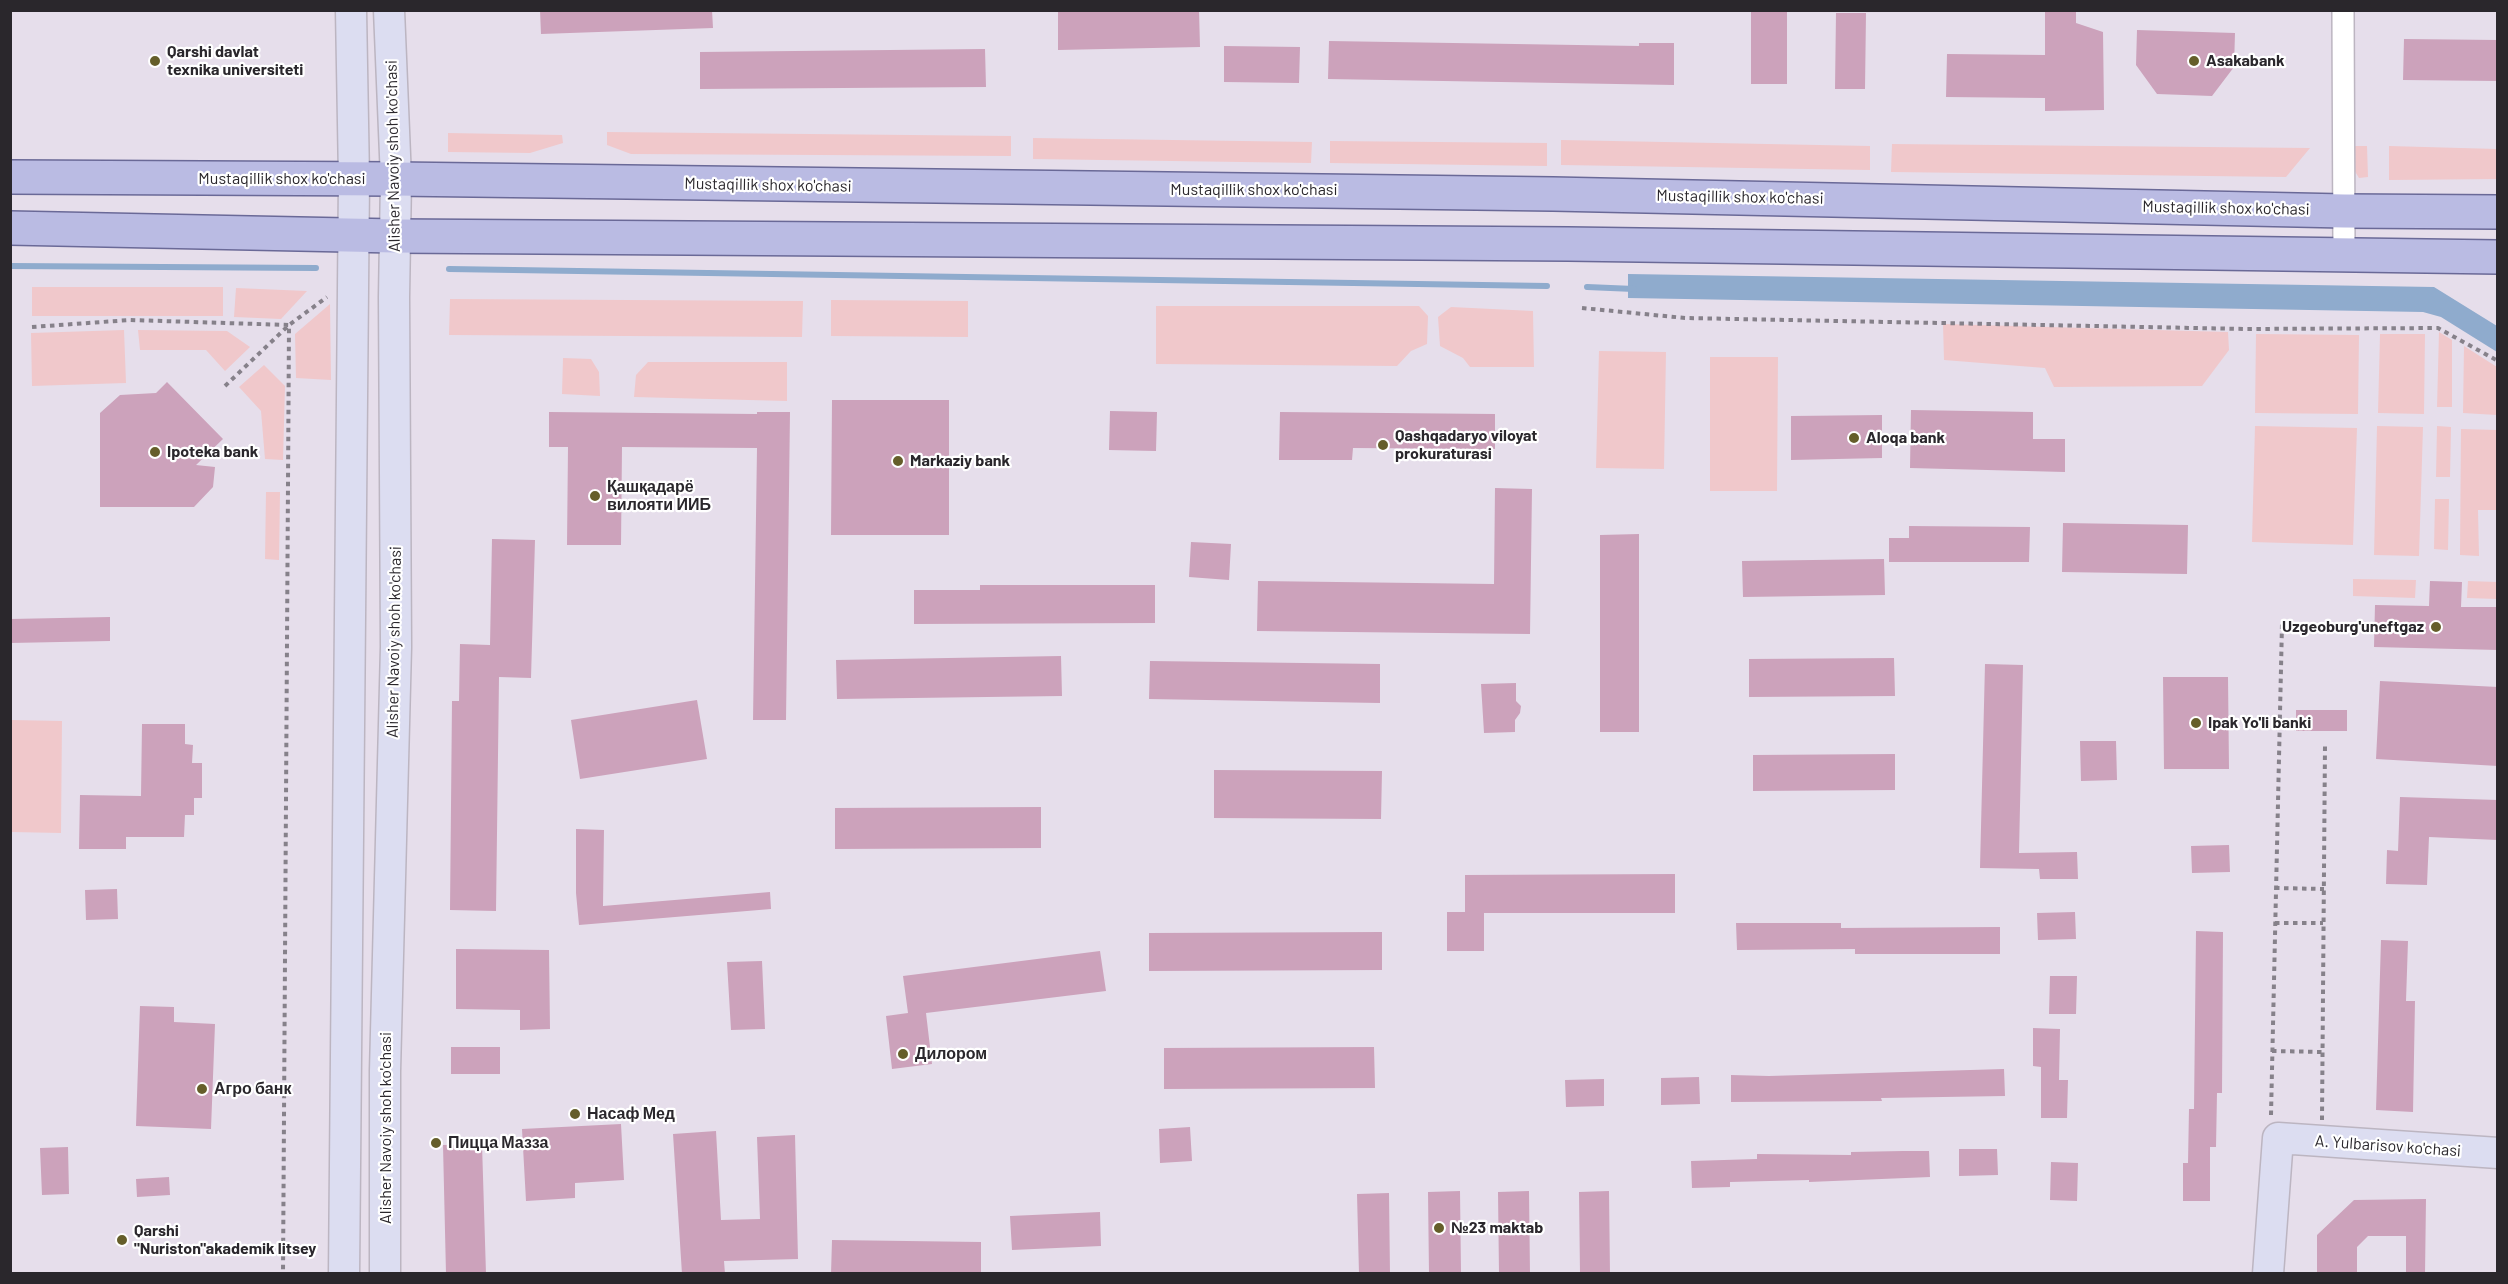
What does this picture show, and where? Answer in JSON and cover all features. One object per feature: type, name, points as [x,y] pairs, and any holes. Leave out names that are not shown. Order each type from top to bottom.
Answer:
[{"type":"main road","points":[[344,1274],[354,179],[351,10]]},
{"type":"main road","name":"Alisher Navoiy shoh ko'chasi","points":[[385,1274],[385,1071],[396,647],[396,179],[389,10]]},
{"type":"main road","name":"Mustaqillik shox ko'chasi","points":[[10,177],[396,179],[1565,194],[2344,211],[2498,212]]},
{"type":"main road","points":[[10,228],[395,236],[1568,244],[2498,257]]},
{"type":"main road","points":[[2268,1274],[2278,1138]]},
{"type":"main road","name":"A. Yulbarisov ko'chasi","points":[[2278,1138],[2498,1153]]},
{"type":"street","points":[[2343,10],[2344,255]]},
{"type":"path","points":[[225,386],[289,325],[327,297]]},
{"type":"path","points":[[1582,308],[1685,318],[2234,329],[2438,328],[2498,361]]},
{"type":"path","points":[[32,327],[130,320],[289,325]]},
{"type":"path","points":[[283,1274],[289,325]]},
{"type":"path","points":[[2278,1138],[2270,1112],[2282,624]]},
{"type":"path","points":[[2322,1141],[2325,745]]},
{"type":"path","points":[[2275,888],[2324,890]]},
{"type":"path","points":[[2275,923],[2324,923]]},
{"type":"path","points":[[2272,1051],[2323,1052]]},
{"type":"shaded area","points":[[607,132],[1011,136],[1011,156],[631,154],[607,145]]},
{"type":"shaded area","points":[[448,133],[562,135],[563,143],[530,153],[448,152]]},
{"type":"shaded area","points":[[1033,138],[1312,142],[1311,163],[1033,159]]},
{"type":"shaded area","points":[[1561,140],[1870,146],[1870,170],[1561,165]]},
{"type":"shaded area","points":[[1330,141],[1547,143],[1547,166],[1330,163]]},
{"type":"shaded area","points":[[1892,144],[2310,148],[2286,177],[1891,172]]},
{"type":"shaded area","points":[[2351,146],[2367,146],[2368,177],[2359,178],[2351,165]]},
{"type":"shaded area","points":[[2389,146],[2497,149],[2497,179],[2389,180]]},
{"type":"shaded area","points":[[32,287],[223,287],[223,316],[32,316]]},
{"type":"shaded area","points":[[236,288],[307,291],[281,319],[234,317]]},
{"type":"shaded area","points":[[450,299],[803,301],[802,337],[449,335]]},
{"type":"shaded area","points":[[831,300],[968,301],[968,337],[831,336]]},
{"type":"shaded area","points":[[330,304],[331,380],[296,378],[295,334]]},
{"type":"shaded area","points":[[1156,306],[1419,306],[1428,316],[1427,344],[1411,351],[1397,366],[1156,364]]},
{"type":"shaded area","points":[[1451,307],[1533,311],[1534,367],[1470,367],[1463,358],[1440,346],[1438,317]]},
{"type":"shaded area","points":[[1943,324],[2228,332],[2229,350],[2202,386],[2054,387],[2045,368],[1944,360]]},
{"type":"shaded area","points":[[124,330],[126,383],[32,386],[31,333]]},
{"type":"shaded area","points":[[138,330],[227,331],[250,347],[225,371],[206,350],[140,350]]},
{"type":"shaded area","points":[[2439,332],[2452,340],[2452,407],[2437,407]]},
{"type":"shaded area","points":[[2256,334],[2359,335],[2358,414],[2255,413]]},
{"type":"shaded area","points":[[2380,334],[2425,334],[2424,414],[2378,413]]},
{"type":"shaded area","points":[[2464,346],[2497,367],[2497,415],[2463,413]]},
{"type":"shaded area","points":[[1599,351],[1666,352],[1664,469],[1596,468]]},
{"type":"shaded area","points":[[1710,357],[1778,357],[1777,491],[1710,491]]},
{"type":"shaded area","points":[[563,358],[591,359],[599,372],[600,396],[562,394]]},
{"type":"shaded area","points":[[648,362],[787,362],[787,401],[634,397],[636,375]]},
{"type":"shaded area","points":[[264,365],[285,386],[283,460],[265,459],[261,411],[239,387]]},
{"type":"shaded area","points":[[2255,426],[2357,428],[2353,545],[2252,542]]},
{"type":"shaded area","points":[[2377,426],[2423,427],[2419,556],[2374,555]]},
{"type":"shaded area","points":[[2437,426],[2451,427],[2450,477],[2436,477]]},
{"type":"shaded area","points":[[2461,429],[2497,430],[2497,510],[2478,510],[2479,556],[2460,555]]},
{"type":"shaded area","points":[[266,492],[280,492],[279,560],[265,559]]},
{"type":"shaded area","points":[[2435,499],[2449,499],[2448,550],[2434,549]]},
{"type":"shaded area","points":[[2353,579],[2416,580],[2415,598],[2353,596]]},
{"type":"shaded area","points":[[2468,581],[2497,582],[2497,599],[2467,598]]},
{"type":"shaded area","points":[[11,720],[62,721],[61,833],[11,832]]},
{"type":"water","points":[[1628,274],[2434,287],[2497,326],[2497,352],[2441,317],[2423,312],[1628,298]]},
{"type":"building","points":[[540,10],[712,10],[713,28],[541,34]]},
{"type":"building","points":[[1058,10],[1199,10],[1200,47],[1058,50]]},
{"type":"building","points":[[1751,10],[1787,10],[1787,84],[1751,84]]},
{"type":"building","points":[[2045,10],[2076,10],[2076,23],[2103,32],[2104,110],[2045,111],[2045,98],[1946,97],[1947,54],[2045,55]]},
{"type":"building","points":[[1836,13],[1866,13],[1865,89],[1835,89]]},
{"type":"building","points":[[2137,30],[2235,33],[2234,67],[2212,96],[2157,94],[2136,65]]},
{"type":"building","points":[[2404,39],[2498,40],[2498,81],[2403,80]]},
{"type":"building","points":[[1329,41],[1639,46],[1639,43],[1674,43],[1674,85],[1328,79]]},
{"type":"building","points":[[1224,46],[1300,47],[1299,83],[1224,82]]},
{"type":"building","points":[[985,49],[986,87],[700,89],[700,52]]},
{"type":"building","name":"Ipoteka bank","points":[[167,382],[223,439],[196,465],[215,467],[213,487],[194,507],[100,507],[100,413],[120,395],[156,393]]},
{"type":"building","points":[[832,400],[949,400],[949,535],[831,535]]},
{"type":"building","points":[[1911,410],[2033,412],[2033,439],[2065,439],[2065,472],[1910,468]]},
{"type":"building","points":[[1110,411],[1157,412],[1156,451],[1109,450]]},
{"type":"building","points":[[549,412],[757,414],[757,412],[790,412],[786,720],[753,720],[757,448],[622,447],[621,545],[567,545],[568,447],[549,447]]},
{"type":"building","points":[[1280,412],[1495,414],[1495,449],[1353,448],[1352,460],[1279,460]]},
{"type":"building","points":[[1882,415],[1882,458],[1791,460],[1791,416]]},
{"type":"building","points":[[1495,488],[1532,489],[1530,634],[1257,631],[1258,581],[1494,584]]},
{"type":"building","points":[[2063,523],[2188,525],[2187,574],[2062,572]]},
{"type":"building","points":[[1909,526],[2030,527],[2029,562],[1889,562],[1889,538],[1909,538]]},
{"type":"building","points":[[1639,534],[1639,732],[1600,732],[1600,535]]},
{"type":"building","points":[[492,539],[535,540],[531,678],[499,677],[496,911],[450,910],[452,701],[459,701],[460,644],[490,645]]},
{"type":"building","points":[[1191,542],[1231,544],[1229,580],[1189,577]]},
{"type":"building","points":[[1884,559],[1885,595],[1743,597],[1742,561]]},
{"type":"building","name":"Uzgeoburg'uneftgaz","points":[[2430,581],[2462,582],[2461,607],[2498,607],[2498,650],[2374,647],[2375,605],[2429,606]]},
{"type":"building","points":[[980,585],[1155,585],[1155,623],[914,624],[914,590],[980,590]]},
{"type":"building","points":[[110,617],[110,641],[10,643],[10,619]]},
{"type":"building","points":[[1061,656],[1062,696],[837,699],[836,660]]},
{"type":"building","points":[[1894,658],[1895,696],[1749,697],[1749,659]]},
{"type":"building","points":[[1150,661],[1380,664],[1380,703],[1149,699]]},
{"type":"building","points":[[1985,664],[2023,665],[2019,853],[2077,852],[2078,879],[2040,879],[2039,869],[1980,868]]},
{"type":"building","name":"Ipak Yo'li banki","points":[[2163,677],[2228,677],[2229,769],[2164,769]]},
{"type":"building","points":[[2380,681],[2498,687],[2498,766],[2376,759]]},
{"type":"building","points":[[1516,683],[1516,701],[1521,706],[1520,713],[1515,720],[1515,732],[1484,733],[1481,684]]},
{"type":"building","points":[[697,700],[707,759],[580,779],[571,720]]},
{"type":"building","points":[[2296,710],[2347,710],[2347,731],[2296,731]]},
{"type":"building","points":[[142,724],[185,724],[185,744],[193,745],[192,763],[202,763],[202,798],[194,798],[194,815],[185,815],[184,837],[126,837],[126,849],[79,849],[80,795],[141,796]]},
{"type":"building","points":[[2080,741],[2116,741],[2117,780],[2081,781]]},
{"type":"building","points":[[1895,754],[1895,790],[1753,791],[1753,755]]},
{"type":"building","points":[[1214,770],[1382,771],[1381,819],[1214,818]]},
{"type":"building","points":[[2400,797],[2498,800],[2498,840],[2429,837],[2427,885],[2386,884],[2387,850],[2398,851]]},
{"type":"building","points":[[1041,807],[1041,848],[835,849],[835,808]]},
{"type":"building","points":[[576,829],[604,830],[603,906],[770,892],[771,909],[579,925],[576,893]]},
{"type":"building","points":[[2229,845],[2230,872],[2192,873],[2191,846]]},
{"type":"building","points":[[1675,874],[1675,913],[1484,913],[1484,951],[1447,951],[1447,912],[1465,912],[1465,875]]},
{"type":"building","points":[[117,889],[118,919],[86,920],[85,890]]},
{"type":"building","points":[[2075,912],[2076,939],[2038,940],[2037,913]]},
{"type":"building","points":[[1736,923],[1841,923],[1841,928],[2000,927],[2000,954],[1855,954],[1855,949],[1737,950]]},
{"type":"building","points":[[2196,931],[2223,932],[2222,1093],[2217,1093],[2216,1147],[2210,1147],[2210,1201],[2183,1201],[2183,1163],[2188,1163],[2189,1109],[2194,1109]]},
{"type":"building","points":[[1382,932],[1382,970],[1149,971],[1149,933]]},
{"type":"building","points":[[2381,940],[2408,941],[2406,1001],[2415,1001],[2413,1112],[2376,1110]]},
{"type":"building","points":[[456,949],[549,950],[550,1029],[520,1030],[520,1010],[456,1009]]},
{"type":"building","points":[[1100,951],[1106,991],[926,1013],[932,1064],[892,1069],[886,1016],[908,1013],[903,976]]},
{"type":"building","points":[[762,961],[765,1029],[731,1030],[727,962]]},
{"type":"building","points":[[2050,976],[2077,976],[2076,1014],[2049,1014]]},
{"type":"building","points":[[140,1006],[174,1007],[174,1022],[215,1024],[211,1129],[136,1126]]},
{"type":"building","points":[[2033,1028],[2060,1029],[2059,1080],[2068,1080],[2067,1118],[2041,1118],[2041,1067],[2033,1066]]},
{"type":"building","points":[[451,1047],[500,1047],[500,1074],[451,1074]]},
{"type":"building","points":[[1374,1047],[1375,1088],[1164,1089],[1164,1048]]},
{"type":"building","points":[[2004,1069],[2005,1096],[1881,1098],[1882,1101],[1731,1102],[1731,1075],[1769,1076]]},
{"type":"building","points":[[1699,1077],[1700,1104],[1661,1105],[1661,1078]]},
{"type":"building","points":[[1604,1079],[1604,1106],[1566,1107],[1565,1080]]},
{"type":"building","points":[[621,1124],[624,1180],[575,1183],[575,1198],[526,1201],[522,1129]]},
{"type":"building","points":[[1190,1127],[1192,1161],[1160,1163],[1159,1129]]},
{"type":"building","points":[[716,1131],[721,1220],[760,1219],[757,1137],[795,1135],[798,1259],[724,1261],[725,1274],[682,1274],[673,1134]]},
{"type":"building","points":[[482,1144],[486,1274],[446,1274],[443,1145]]},
{"type":"building","points":[[68,1147],[69,1194],[42,1195],[40,1148]]},
{"type":"building","points":[[1959,1149],[1997,1149],[1998,1175],[1959,1176]]},
{"type":"building","points":[[1929,1151],[1930,1177],[1809,1182],[1809,1180],[1730,1182],[1730,1187],[1692,1188],[1691,1161],[1757,1159],[1757,1154],[1851,1155],[1851,1152]]},
{"type":"building","points":[[2051,1162],[2078,1163],[2077,1201],[2050,1200]]},
{"type":"building","points":[[169,1177],[170,1195],[137,1197],[136,1179]]},
{"type":"building","points":[[1460,1191],[1461,1274],[1429,1274],[1428,1192]]},
{"type":"building","points":[[1529,1191],[1530,1274],[1499,1274],[1498,1192]]},
{"type":"building","points":[[1609,1191],[1610,1274],[1580,1274],[1579,1192]]},
{"type":"building","points":[[1389,1193],[1390,1274],[1359,1274],[1357,1194]]},
{"type":"building","points":[[2426,1199],[2425,1274],[2406,1274],[2406,1236],[2368,1236],[2357,1247],[2357,1274],[2317,1274],[2317,1235],[2354,1200]]},
{"type":"building","points":[[1100,1212],[1101,1246],[1012,1250],[1010,1216]]},
{"type":"building","points":[[832,1240],[981,1242],[981,1274],[831,1274]]},
{"type":"waterway","points":[[10,266],[316,268]]},
{"type":"waterway","points":[[449,269],[1547,286]]},
{"type":"waterway","points":[[1587,287],[1634,289]]},
{"type":"place","name":"Qarshi davlat texnika universiteti","points":[[155,61]]},
{"type":"place","name":"Asakabank","points":[[2194,61]]},
{"type":"place","name":"Aloqa bank","points":[[1854,438]]},
{"type":"place","name":"Qashqadaryo viloyat prokuraturasi","points":[[1383,445]]},
{"type":"place","name":"Ipoteka bank","points":[[155,452]]},
{"type":"place","name":"Markaziy bank","points":[[898,461]]},
{"type":"place","name":"Қашқадарё вилояти ИИБ","points":[[595,496]]},
{"type":"place","name":"Uzgeoburg'uneftgaz","points":[[2436,627]]},
{"type":"place","name":"Ipak Yo'li banki","points":[[2196,723]]},
{"type":"place","name":"Дилором","points":[[903,1054]]},
{"type":"place","name":"Агро банк","points":[[202,1089]]},
{"type":"place","name":"Насаф Мед","points":[[575,1114]]},
{"type":"place","name":"Пицца Мазза","points":[[436,1143]]},
{"type":"place","name":"№23 maktab","points":[[1439,1228]]},
{"type":"place","name":"Qarshi \"Nuriston\"akademik litsey","points":[[122,1240]]}]
